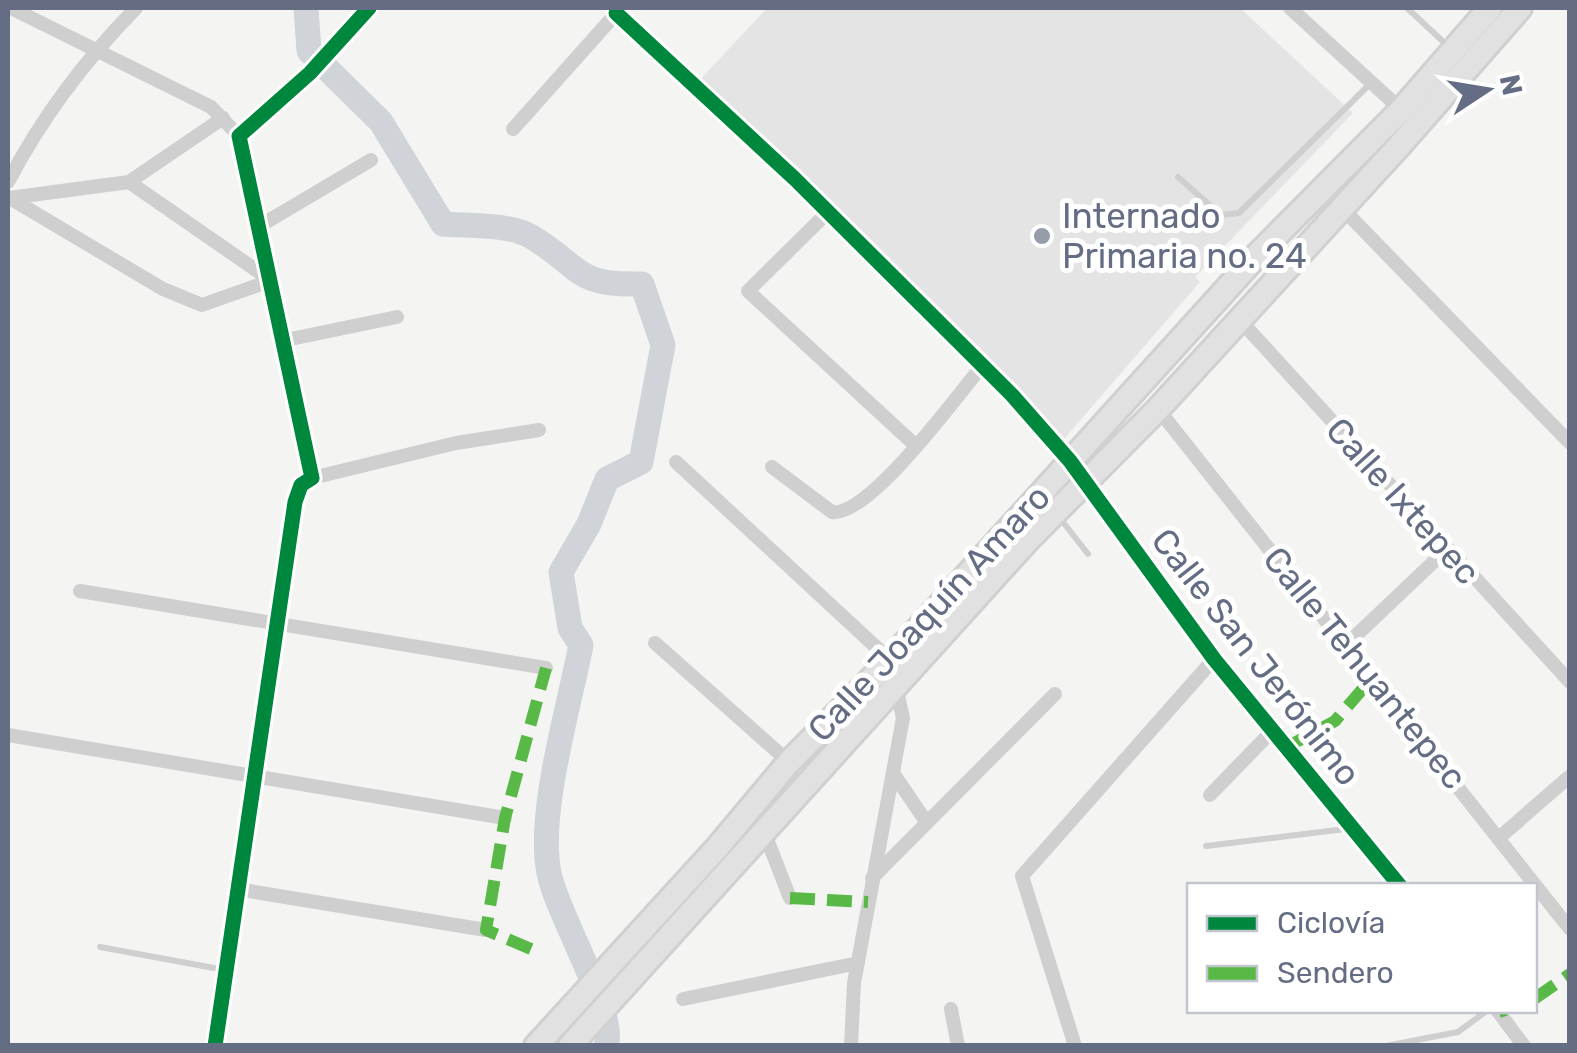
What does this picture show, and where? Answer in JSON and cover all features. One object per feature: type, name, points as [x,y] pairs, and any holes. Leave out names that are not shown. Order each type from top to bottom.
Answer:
[{"type":"main road","name":"Calle Joaquín Amaro","points":[[1462,58],[1490,8]]},
{"type":"main road","name":"Calle Joaquín Amaro","points":[[536,1046],[789,762],[894,672],[1158,410],[1341,207],[1410,117],[1462,58],[1520,8]]},
{"type":"main road","name":"Calle Joaquín Amaro","points":[[570,1046],[765,834],[1070,461],[1259,253],[1410,117]]},
{"type":"street","points":[[11,8],[211,107],[239,136],[312,478]]},
{"type":"street","points":[[8,182],[26,147],[98,50],[136,8]]},
{"type":"street","points":[[239,136],[310,74],[369,8]]},
{"type":"street","points":[[1290,8],[1410,117]]},
{"type":"street","points":[[513,129],[618,10]]},
{"type":"street","name":"Calle San Jerónimo","points":[[618,10],[982,366],[1070,461],[1214,659],[1398,883]]},
{"type":"street","points":[[8,198],[130,182],[223,118]]},
{"type":"street","points":[[258,227],[371,160]]},
{"type":"street","points":[[130,182],[267,279]]},
{"type":"street","points":[[8,198],[163,289],[202,304],[267,279]]},
{"type":"street","points":[[1341,207],[1570,443]]},
{"type":"street","points":[[826,214],[748,291],[915,445]]},
{"type":"street","points":[[281,341],[398,317]]},
{"type":"street","name":"Calle Ixtepec","points":[[1238,319],[1570,682]]},
{"type":"street","points":[[772,467],[832,512],[842,513],[876,486],[982,366]]},
{"type":"street","name":"Calle Tehuantepec","points":[[1158,410],[1535,883]]},
{"type":"street","points":[[215,1046],[295,502],[301,485],[312,478],[456,442],[539,430]]},
{"type":"street","points":[[676,462],[894,672],[903,718],[858,963],[852,1046]]},
{"type":"street","points":[[1346,645],[1446,550]]},
{"type":"street","points":[[80,591],[546,668]]},
{"type":"street","points":[[655,642],[789,762]]},
{"type":"street","points":[[1075,1046],[1022,876],[1214,659]]},
{"type":"street","points":[[872,878],[1054,694]]},
{"type":"street","points":[[1210,795],[1273,730]]},
{"type":"street","points":[[8,735],[505,818]]},
{"type":"street","points":[[892,774],[927,823]]},
{"type":"street","points":[[1500,837],[1570,776]]},
{"type":"street","points":[[765,834],[790,898]]},
{"type":"street","name":"Calle Tehuantepec","points":[[1537,885],[1570,928]]},
{"type":"street","points":[[237,888],[486,930]]},
{"type":"street","points":[[683,999],[858,963]]},
{"type":"street","points":[[951,1009],[958,1046]]},
{"type":"street","points":[[1499,1013],[1524,1046]]},
{"type":"lane","points":[[1407,8],[1462,58]]},
{"type":"lane","points":[[1178,177],[1221,215],[1239,213],[1372,82]]},
{"type":"lane","points":[[1056,512],[1088,554]]},
{"type":"lane","points":[[1206,846],[1354,828]]},
{"type":"lane","points":[[100,947],[226,970]]},
{"type":"lane","points":[[1386,1046],[1458,1032],[1484,1013]]},
{"type":"shaded area","name":"Internado Primaria no. 24","points":[[767,8],[1240,8],[1353,113],[1195,277],[1200,282],[1057,447],[694,86]]},
{"type":"waterway","points":[[306,8],[309,51],[381,122],[443,224],[521,232],[589,277],[619,284],[642,284],[663,345],[641,462],[607,479],[589,524],[561,572],[570,628],[581,645],[551,791],[546,849],[554,891],[603,1011],[606,1046]]},
{"type":"marked path","points":[[531,949],[486,930],[505,818],[546,668]]},
{"type":"marked path","points":[[1287,747],[1335,721],[1372,678]]},
{"type":"marked path","points":[[790,898],[868,902]]},
{"type":"marked path","points":[[1537,997],[1570,974]]},
{"type":"cycle path","points":[[215,1046],[295,502],[301,485],[312,478],[239,136],[310,73],[369,8]]},
{"type":"cycle path","points":[[616,13],[795,179],[1012,395],[1070,461],[1214,659],[1398,883]]},
{"type":"place","name":"Internado Primaria no. 24","points":[[1042,236]]}]
